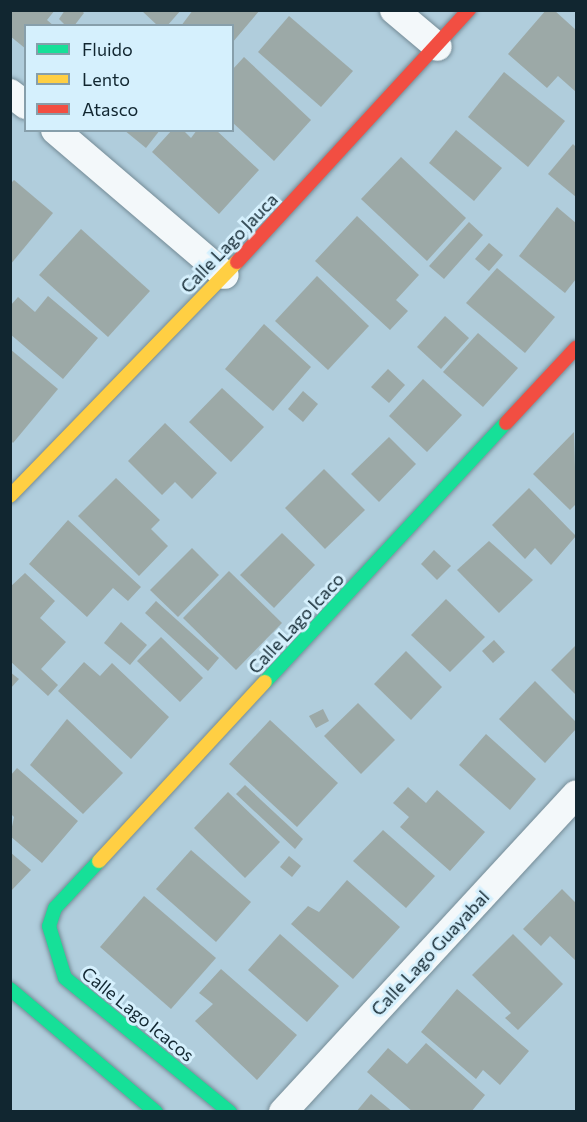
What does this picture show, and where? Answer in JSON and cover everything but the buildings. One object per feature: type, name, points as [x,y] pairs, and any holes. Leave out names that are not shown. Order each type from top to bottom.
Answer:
[{"type":"street","points":[[394,10],[438,47]]},
{"type":"street","name":"Calle Lago Jauca","points":[[11,494],[225,274],[438,47],[469,10]]},
{"type":"street","points":[[10,93],[24,104]]},
{"type":"street","points":[[57,132],[225,274]]},
{"type":"street","name":"Calle Lago Icaco","points":[[49,926],[55,908],[576,348]]},
{"type":"street","name":"Calle Lago Guayabal","points":[[283,1112],[576,794]]},
{"type":"street","name":"Calle Lago Icacos","points":[[49,926],[65,978],[230,1112]]},
{"type":"street","points":[[10,989],[156,1112]]},
{"type":"traffic: fast","points":[[265,682],[506,423]]},
{"type":"traffic: fast","points":[[99,861],[55,908],[49,926],[65,978],[230,1112]]},
{"type":"traffic: fast","points":[[10,989],[156,1112]]},
{"type":"traffic: slow","points":[[10,496],[237,262]]},
{"type":"traffic: slow","points":[[99,861],[265,682]]},
{"type":"traffic: jam","points":[[237,262],[469,10]]},
{"type":"traffic: jam","points":[[506,423],[576,348]]}]
